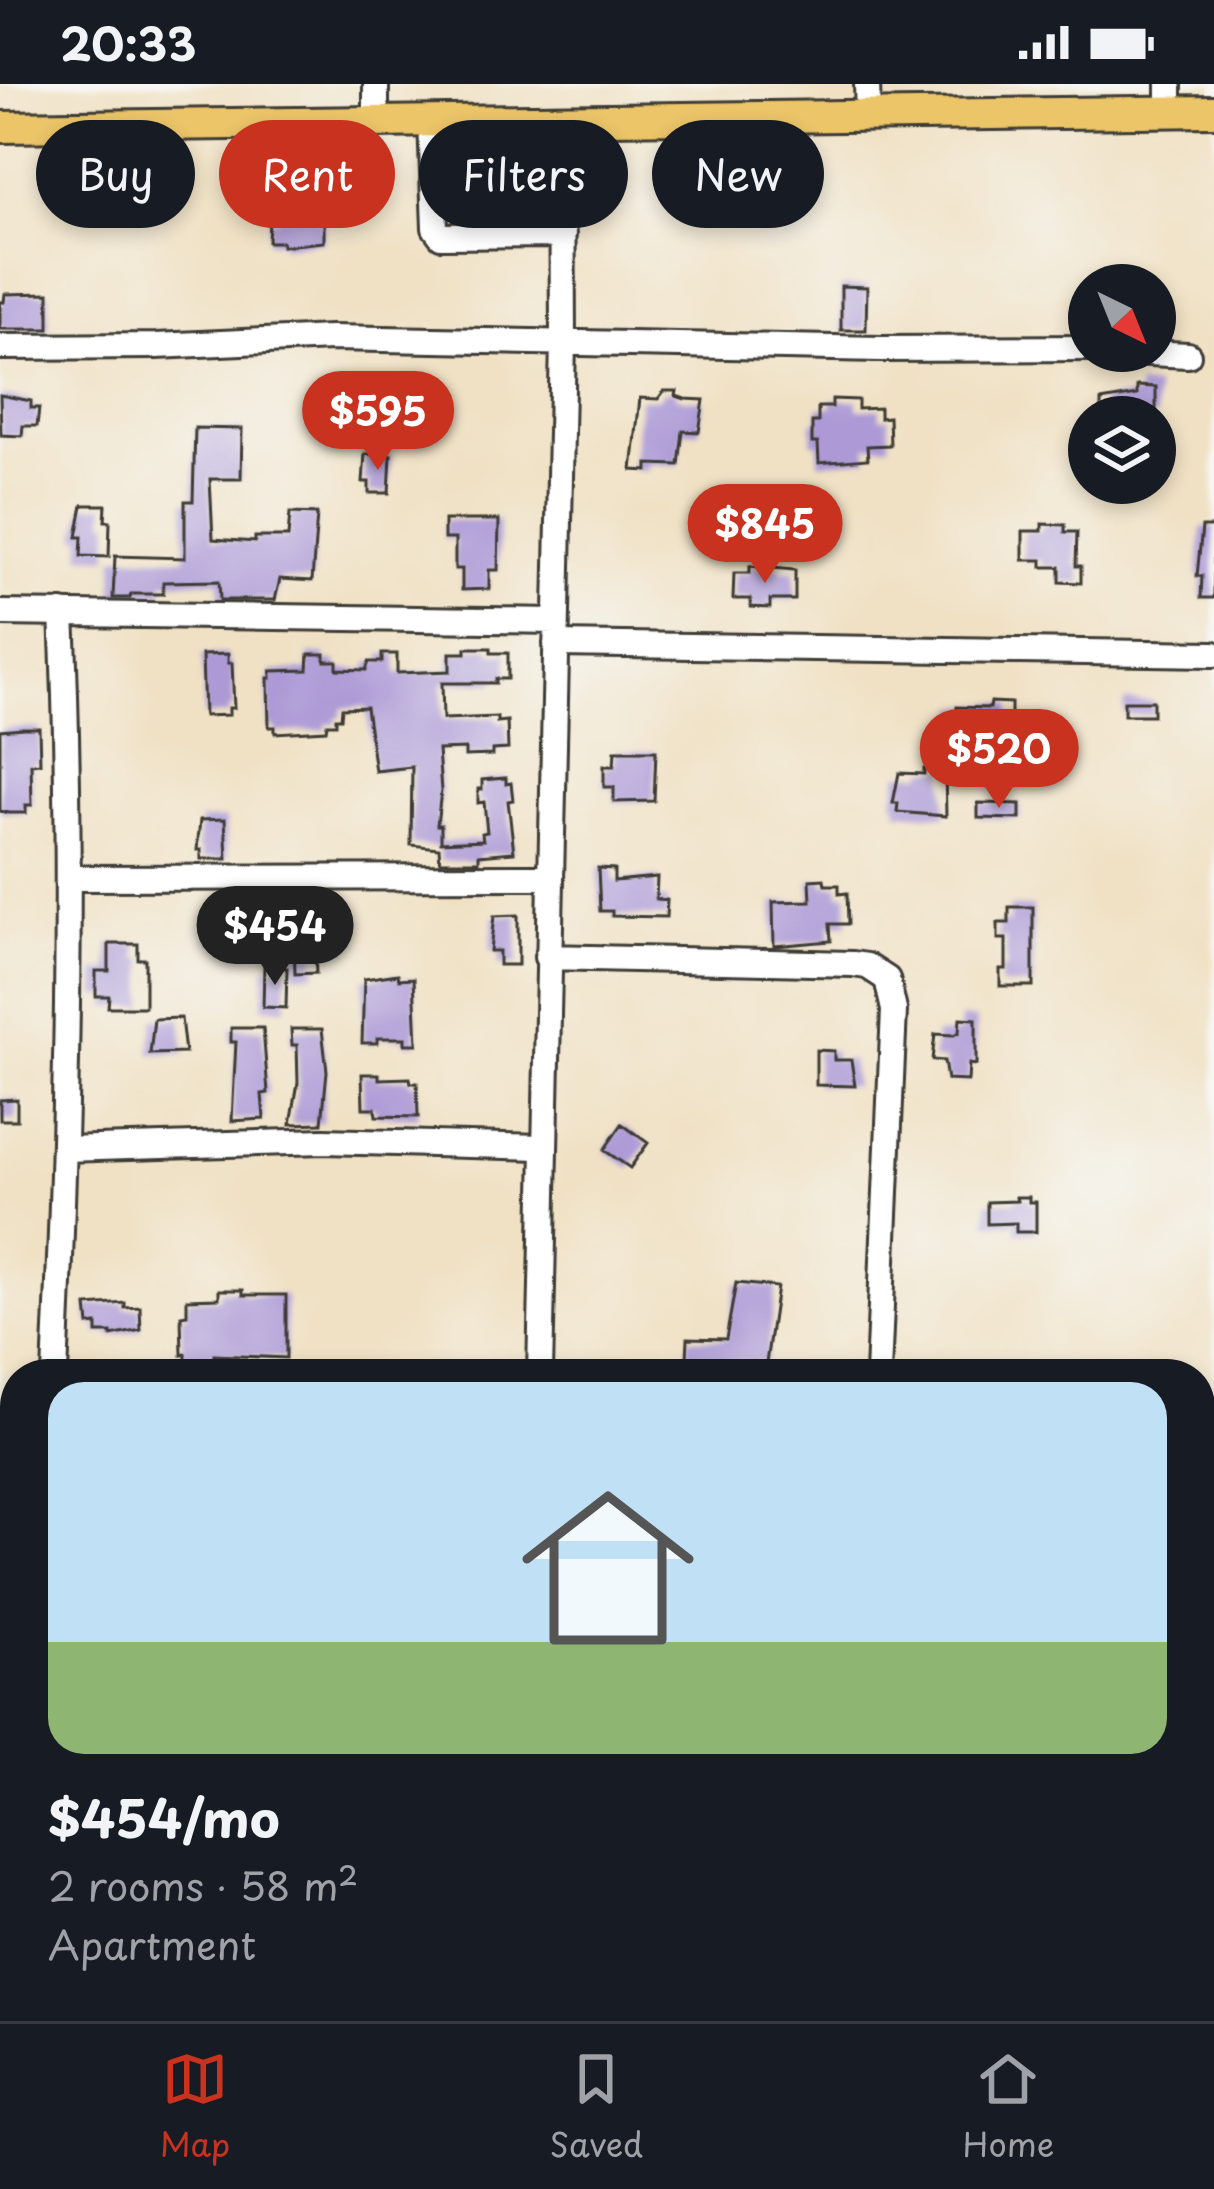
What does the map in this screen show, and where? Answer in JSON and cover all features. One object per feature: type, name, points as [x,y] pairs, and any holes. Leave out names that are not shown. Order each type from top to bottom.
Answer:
[{"type":"main road","points":[[551,120],[868,116],[1169,98],[1214,111]]},
{"type":"main road","points":[[0,127],[219,123]]},
{"type":"street","points":[[376,84],[376,120]]},
{"type":"street","points":[[867,84],[868,116]]},
{"type":"street","points":[[540,1359],[563,342],[562,119]]},
{"type":"street","points":[[435,228],[441,236],[562,235]]},
{"type":"street","points":[[523,228],[530,236]]},
{"type":"street","points":[[0,347],[156,346],[274,338],[880,350],[1068,348]]},
{"type":"street","points":[[1176,354],[1187,355]]},
{"type":"street","points":[[0,613],[1214,654]]},
{"type":"street","points":[[56,1359],[68,878],[69,757],[62,613]]},
{"type":"street","points":[[68,878],[549,877]]},
{"type":"street","points":[[547,957],[853,964],[867,966],[887,979],[894,1010],[879,1359]]},
{"type":"street","points":[[64,1149],[325,1141],[543,1147]]},
{"type":"building","points":[[269,228],[324,228],[324,242],[282,246],[282,242],[268,242]]},
{"type":"building","points":[[841,286],[867,287],[866,330],[841,330]]},
{"type":"building","points":[[49,293],[49,329],[0,329],[0,302],[5,294]]},
{"type":"building","points":[[1137,386],[1156,387],[1156,396],[1131,396],[1137,395]]},
{"type":"building","points":[[664,391],[704,400],[699,432],[683,431],[679,465],[648,464],[648,471],[632,470],[640,398],[658,399]]},
{"type":"building","points":[[0,395],[31,401],[31,408],[39,408],[37,426],[23,426],[22,436],[1,435]]},
{"type":"building","points":[[832,399],[858,400],[858,409],[880,408],[880,418],[889,417],[890,445],[867,446],[868,459],[819,463],[812,422],[818,422],[818,407],[832,407]]},
{"type":"building","points":[[195,428],[242,429],[241,479],[210,479],[213,539],[255,542],[255,537],[288,537],[290,513],[317,514],[312,581],[280,579],[275,600],[220,600],[219,581],[163,582],[163,594],[113,598],[115,556],[185,558],[185,501],[193,501]]},
{"type":"building","points":[[365,454],[391,455],[389,493],[369,493],[369,482],[363,482]]},
{"type":"building","points":[[83,505],[106,505],[109,557],[81,556],[82,537],[77,537]]},
{"type":"building","points":[[444,520],[499,520],[498,570],[489,570],[489,589],[462,590],[462,569],[455,569],[455,539],[444,539]]},
{"type":"building","points":[[1042,524],[1065,525],[1065,532],[1077,532],[1076,566],[1081,566],[1081,583],[1060,582],[1060,567],[1023,560],[1023,531],[1042,531]]},
{"type":"building","points":[[1202,527],[1214,527],[1214,598],[1201,598],[1202,576],[1197,576]]},
{"type":"building","points":[[750,566],[795,570],[795,600],[770,600],[770,608],[751,607],[751,599],[733,599],[734,573],[750,573]]},
{"type":"building","points":[[466,648],[508,653],[508,679],[442,683],[443,719],[497,717],[497,722],[507,721],[508,749],[465,756],[465,749],[438,750],[441,842],[483,840],[482,833],[487,832],[478,789],[482,789],[482,780],[506,778],[513,800],[508,801],[514,852],[479,855],[479,861],[440,861],[439,848],[411,845],[412,767],[375,771],[366,707],[342,708],[341,718],[327,724],[326,730],[275,733],[275,727],[269,727],[268,678],[271,671],[308,670],[309,654],[325,654],[325,661],[337,661],[337,669],[366,670],[369,662],[382,662],[382,654],[397,654],[397,673],[450,671],[450,653],[466,653]]},
{"type":"building","points":[[228,654],[234,708],[229,708],[229,715],[204,716],[202,655]]},
{"type":"building","points":[[1124,701],[1153,701],[1153,715],[1124,715]]},
{"type":"building","points":[[991,702],[1011,703],[1011,717],[1025,718],[1024,739],[995,739],[995,746],[973,746],[973,738],[956,737],[957,707],[990,708]]},
{"type":"building","points":[[39,728],[40,763],[31,764],[32,805],[26,805],[26,813],[0,811],[0,730]]},
{"type":"building","points":[[615,751],[656,751],[654,801],[614,802],[614,787],[604,787],[604,766],[614,766]]},
{"type":"building","points":[[924,769],[945,769],[946,816],[897,812],[898,803],[893,803],[899,773],[924,774]]},
{"type":"building","points":[[978,803],[1020,804],[1020,819],[978,818]]},
{"type":"building","points":[[225,819],[227,859],[201,859],[201,850],[197,850],[200,820]]},
{"type":"building","points":[[598,868],[614,869],[614,881],[657,877],[656,899],[667,900],[666,917],[612,916],[612,911],[600,911]]},
{"type":"building","points":[[824,879],[825,885],[839,885],[839,894],[847,893],[848,924],[830,924],[831,941],[774,946],[773,902],[811,901],[810,880]]},
{"type":"building","points":[[266,900],[282,900],[285,915],[315,914],[315,933],[322,933],[322,953],[315,953],[316,973],[295,974],[294,936],[254,935],[255,911]]},
{"type":"building","points":[[1009,907],[1033,907],[1033,986],[1000,986],[1000,969],[1006,969],[1006,939],[998,939],[998,923],[1009,923]]},
{"type":"building","points":[[518,915],[518,965],[499,965],[499,951],[490,951],[494,916]]},
{"type":"building","points":[[109,944],[138,944],[138,959],[145,959],[145,1007],[108,1007],[109,996],[96,996],[96,971],[109,971]]},
{"type":"building","points":[[264,967],[287,968],[286,1008],[263,1007]]},
{"type":"building","points":[[398,974],[399,979],[414,978],[417,1044],[405,1044],[405,1038],[362,1043],[364,979]]},
{"type":"building","points":[[181,1018],[185,1053],[150,1054],[154,1019]]},
{"type":"building","points":[[960,1018],[976,1019],[976,1065],[969,1064],[968,1081],[947,1080],[944,1061],[932,1060],[935,1034],[959,1032]]},
{"type":"building","points":[[231,1028],[263,1028],[268,1093],[262,1094],[264,1119],[232,1121],[236,1042],[231,1042]]},
{"type":"building","points":[[291,1029],[322,1029],[327,1071],[322,1123],[291,1124],[298,1083],[297,1045],[292,1045]]},
{"type":"building","points":[[816,1050],[834,1051],[834,1060],[851,1060],[855,1086],[816,1085]]},
{"type":"building","points":[[362,1074],[410,1078],[417,1083],[418,1117],[376,1116],[375,1108],[363,1108]]},
{"type":"building","points":[[17,1099],[17,1120],[0,1120],[0,1100]]},
{"type":"building","points":[[622,1124],[648,1143],[630,1168],[604,1150]]},
{"type":"building","points":[[1016,1197],[1036,1202],[1036,1232],[1016,1232],[1016,1223],[987,1224],[987,1202],[1017,1201]]},
{"type":"building","points":[[736,1283],[777,1287],[767,1359],[687,1359],[688,1338],[726,1339]]},
{"type":"building","points":[[219,1290],[286,1295],[286,1358],[214,1355],[214,1359],[186,1359],[181,1316],[187,1315],[187,1299],[219,1298]]},
{"type":"building","points":[[125,1303],[125,1308],[140,1307],[141,1330],[111,1336],[97,1333],[97,1324],[89,1325],[87,1306]]}]
